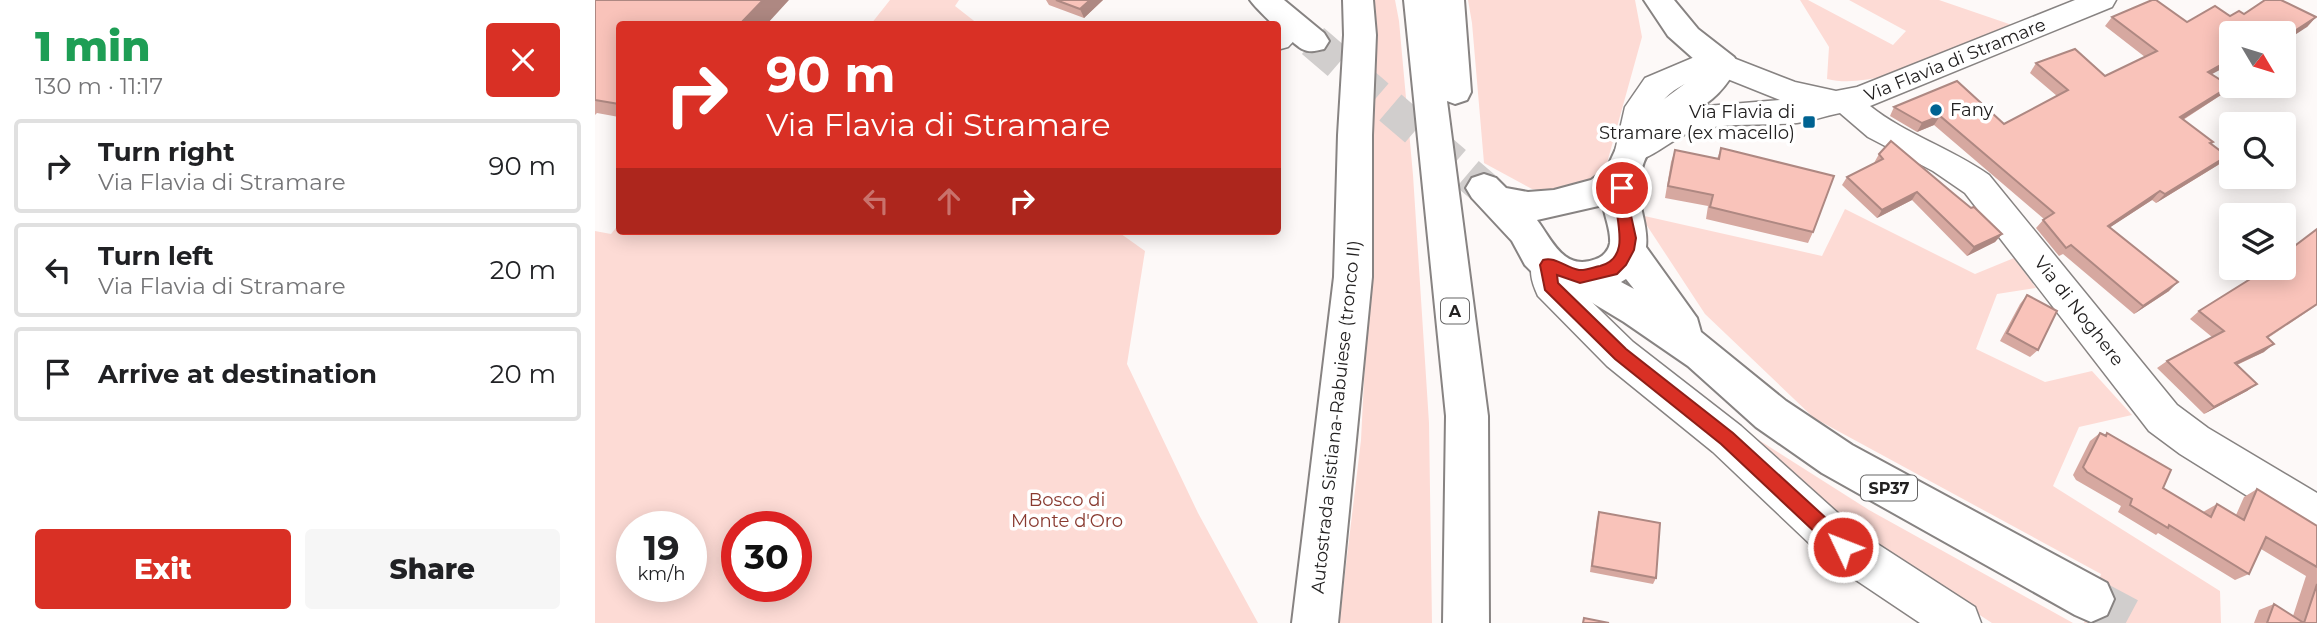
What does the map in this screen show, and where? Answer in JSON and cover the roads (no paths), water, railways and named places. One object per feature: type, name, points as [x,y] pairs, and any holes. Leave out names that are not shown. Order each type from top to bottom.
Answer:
[{"type":"main road","points":[[1265,0],[1295,35]]},
{"type":"main road","points":[[1332,0],[1355,135]]},
{"type":"main road","name":"Autostrada Sistiana-Rabuiese (tronco II)","points":[[1315,623],[1353,276],[1360,35],[1358,0]]},
{"type":"main road","name":"A","points":[[1419,0],[1467,416],[1466,623]]},
{"type":"main road","points":[[1449,0],[1460,176],[1456,318]]},
{"type":"main road","points":[[1627,162],[1621,202],[1626,238],[1611,269],[1554,261],[1534,228],[1540,216],[1565,204],[1605,191],[1653,123],[1698,96],[1713,82],[1723,65],[1686,38],[1658,0]]},
{"type":"main road","name":"SP37","points":[[1702,354],[1657,296],[1607,208],[1565,204],[1512,205],[1489,193],[1554,261],[1638,311],[1702,354],[1770,414],[1837,459],[2091,599]]},
{"type":"street","name":"Via Flavia di Stramare","points":[[1847,101],[1948,65],[2102,0]]},
{"type":"street","points":[[1723,65],[1789,92],[1817,99],[1847,101]]},
{"type":"street","points":[[1627,162],[1667,128],[1694,119],[1798,111],[1847,101]]},
{"type":"street","name":"Via di Noghere","points":[[1847,101],[1855,113],[1946,162],[1977,184],[2163,418],[2194,441],[2317,516]]},
{"type":"street","points":[[1554,261],[1551,285],[1620,354],[1727,439],[1843,547],[1959,623]]},
{"type":"tunnel","points":[[1313,41],[1484,188]]},
{"type":"tunnel","points":[[2091,599],[2136,623]]},
{"type":"place","name":"Fany","points":[[1936,110]]},
{"type":"place","name":"Via Flavia di Stramare (ex macello)","points":[[1809,122]]},
{"type":"park label","name":"Bosco di Monte d'Oro","points":[[1067,510]]}]
